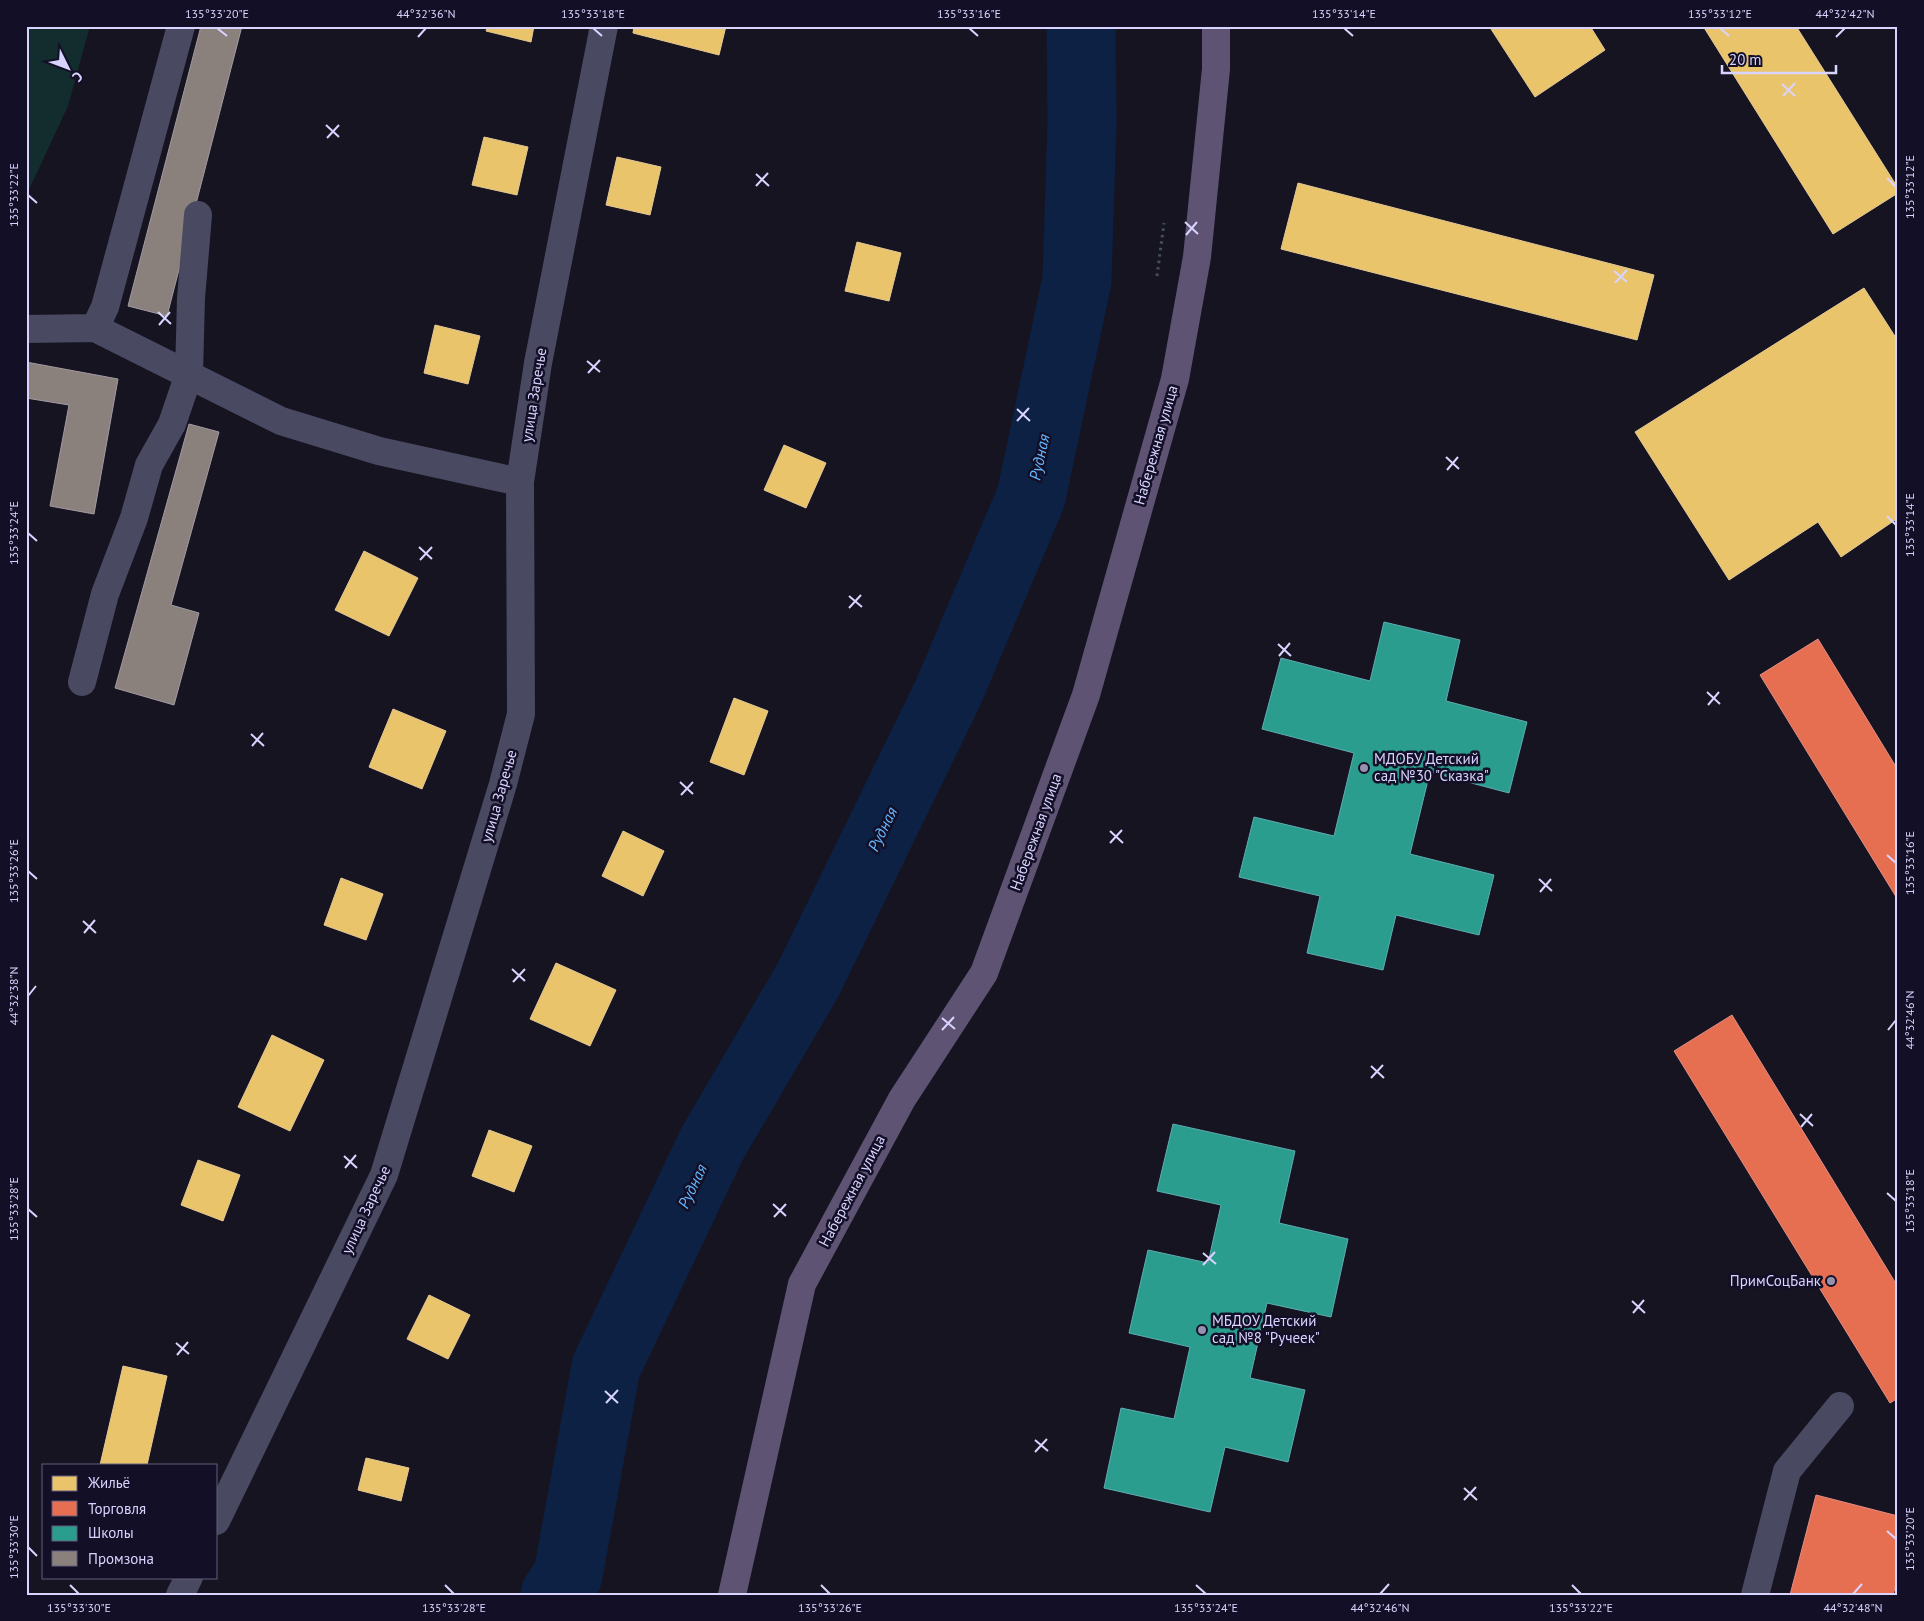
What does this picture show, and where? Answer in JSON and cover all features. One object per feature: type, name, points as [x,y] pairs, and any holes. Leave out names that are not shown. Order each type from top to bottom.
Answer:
[{"type":"main road","name":"Набережная улица","points":[[732,1595],[802,1284],[902,1099],[984,973],[1086,695],[1175,379],[1197,257],[1216,70],[1216,26]]},
{"type":"street","points":[[95,328],[105,308],[181,26]]},
{"type":"street","name":"улица Заречье","points":[[218,1517],[384,1175],[503,784],[522,714],[520,482],[538,363],[604,26]]},
{"type":"street","points":[[82,682],[105,594],[134,518],[149,465],[172,424],[189,374],[198,215]]},
{"type":"street","points":[[26,329],[95,328],[281,421],[379,451],[520,482]]},
{"type":"street","points":[[1755,1595],[1787,1470],[1840,1406]]},
{"type":"street","points":[[180,1595],[188,1578]]},
{"type":"path","points":[[1155,286],[1165,217]]},
{"type":"green space","points":[[26,26],[90,26],[68,106],[26,196]]},
{"type":"building: Жильё","points":[[488,26],[534,26],[531,42],[486,31]]},
{"type":"building: Жильё","points":[[634,26],[726,26],[719,55],[633,33]]},
{"type":"building: Жильё","points":[[1489,26],[1590,26],[1605,50],[1535,97]]},
{"type":"building: Жильё","points":[[1703,26],[1796,26],[1898,188],[1898,193],[1833,234]]},
{"type":"building: Жильё","points":[[484,137],[528,147],[517,195],[472,185]]},
{"type":"building: Жильё","points":[[617,157],[661,167],[650,215],[606,205]]},
{"type":"building: Жильё","points":[[1298,183],[1654,275],[1637,340],[1281,249]]},
{"type":"building: Жильё","points":[[857,242],[901,253],[889,301],[845,291]]},
{"type":"building: Жильё","points":[[1864,288],[1898,341],[1898,518],[1841,557],[1818,522],[1729,580],[1635,432]]},
{"type":"building: Жильё","points":[[435,325],[480,336],[468,384],[424,373]]},
{"type":"building: Жильё","points":[[784,445],[826,463],[806,508],[764,490]]},
{"type":"building: Жильё","points":[[364,551],[418,578],[389,636],[335,610]]},
{"type":"building: Жильё","points":[[734,698],[768,711],[744,775],[710,762]]},
{"type":"building: Жильё","points":[[393,709],[446,731],[422,789],[369,767]]},
{"type":"building: Жильё","points":[[623,831],[664,851],[643,896],[602,876]]},
{"type":"building: Жильё","points":[[341,878],[383,894],[366,940],[324,925]]},
{"type":"building: Жильё","points":[[556,963],[616,990],[590,1046],[530,1019]]},
{"type":"building: Жильё","points":[[272,1035],[324,1060],[290,1131],[238,1107]]},
{"type":"building: Жильё","points":[[489,1130],[532,1146],[514,1192],[472,1176]]},
{"type":"building: Жильё","points":[[198,1160],[240,1175],[223,1221],[181,1205]]},
{"type":"building: Жильё","points":[[429,1295],[470,1315],[448,1359],[407,1339]]},
{"type":"building: Жильё","points":[[123,1366],[167,1376],[147,1464],[100,1464]]},
{"type":"building: Жильё","points":[[366,1458],[409,1468],[401,1501],[358,1490]]},
{"type":"building: Торговля","points":[[1818,639],[1898,770],[1898,900],[1760,675]]},
{"type":"building: Торговля","points":[[1732,1015],[1898,1287],[1898,1398],[1890,1403],[1674,1051]]},
{"type":"building: Торговля","points":[[1816,1495],[1898,1516],[1898,1577],[1893,1595],[1790,1595]]},
{"type":"building: Школы","points":[[1384,622],[1460,640],[1446,701],[1527,722],[1509,793],[1430,772],[1410,854],[1494,875],[1479,935],[1396,915],[1383,970],[1307,953],[1320,896],[1239,877],[1254,817],[1334,836],[1354,753],[1262,729],[1281,658],[1370,681]]},
{"type":"building: Школы","points":[[1173,1124],[1295,1151],[1279,1223],[1348,1239],[1331,1317],[1267,1303],[1250,1378],[1305,1390],[1288,1462],[1225,1447],[1210,1512],[1104,1488],[1121,1408],[1174,1419],[1190,1347],[1129,1333],[1148,1250],[1208,1263],[1221,1205],[1157,1191]]},
{"type":"building: Промзона","points":[[201,26],[242,26],[167,316],[128,306]]},
{"type":"building: Промзона","points":[[26,362],[118,379],[94,514],[50,506],[69,405],[26,398]]},
{"type":"building: Промзона","points":[[189,424],[219,432],[171,605],[199,613],[174,705],[115,688]]},
{"type":"waterway","name":"Рудная","points":[[555,1595],[568,1575],[606,1367],[712,1144],[808,980],[948,693],[1031,497],[1077,280],[1082,123],[1081,26]]},
{"type":"place","name":"МДОБУ Детский сад №30 \"Сказка\"","points":[[1364,768]]},
{"type":"place","name":"ПримСоцБанк","points":[[1831,1281]]},
{"type":"place","name":"МБДОУ Детский сад №8 \"Ручеек\"","points":[[1202,1330]]}]
